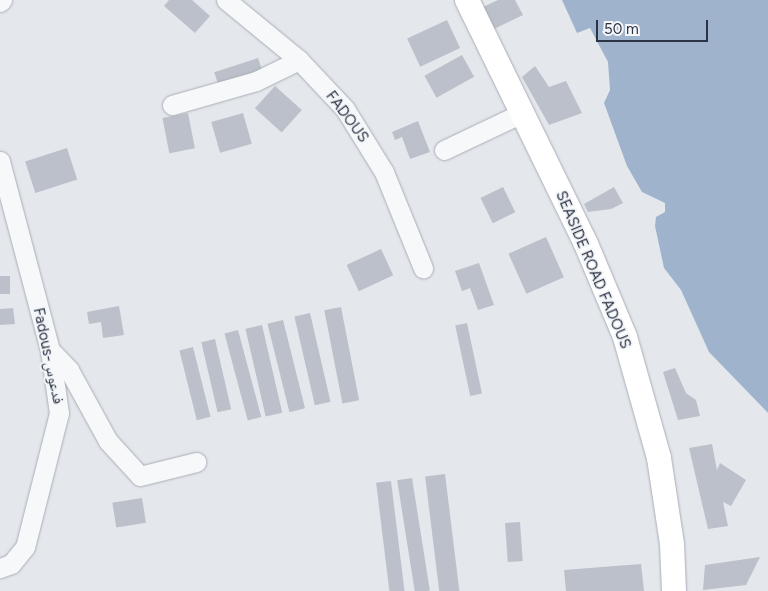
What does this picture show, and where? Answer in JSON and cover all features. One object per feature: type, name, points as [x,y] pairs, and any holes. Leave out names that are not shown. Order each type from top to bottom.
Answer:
[{"type":"main road","name":"SEASIDE ROAD FADOUS","points":[[467,0],[586,244],[625,338],[653,433],[672,555],[674,591]]},
{"type":"street","name":"FADOUS","points":[[226,0],[299,60],[345,110],[384,172],[423,268]]},
{"type":"street","points":[[172,105],[256,81],[299,60]]},
{"type":"street","points":[[444,150],[522,113]]},
{"type":"street","name":"Fadous-فدعوس","points":[[0,161],[50,350],[58,396],[55,436],[25,547],[11,564],[0,568]]},
{"type":"street","points":[[50,350],[69,370],[108,441],[140,476],[196,462]]},
{"type":"water","points":[[562,0],[768,0],[768,413],[709,352],[681,290],[664,268],[655,226],[656,217],[665,212],[665,203],[642,192],[627,166],[604,103],[610,90],[608,62],[590,28],[577,33]]},
{"type":"building","points":[[169,0],[192,0],[210,16],[195,33],[164,6]]},
{"type":"building","points":[[498,0],[515,0],[523,15],[494,29],[483,7]]},
{"type":"building","points":[[447,20],[460,48],[420,67],[407,39]]},
{"type":"building","points":[[462,55],[474,77],[437,98],[424,76]]},
{"type":"building","points":[[258,58],[262,70],[218,85],[214,72]]},
{"type":"building","points":[[535,66],[549,87],[566,81],[582,113],[549,125],[522,77]]},
{"type":"building","points":[[275,86],[302,110],[282,132],[255,108]]},
{"type":"building","points":[[188,113],[195,148],[169,153],[162,118]]},
{"type":"building","points":[[243,113],[252,144],[220,153],[211,122]]},
{"type":"building","points":[[418,121],[430,152],[410,159],[402,137],[395,140],[392,132]]},
{"type":"building","points":[[67,148],[77,179],[35,193],[25,162]]},
{"type":"building","points":[[503,187],[515,212],[493,223],[481,198]]},
{"type":"building","points":[[614,187],[623,203],[611,209],[588,212],[584,204]]},
{"type":"building","points":[[546,237],[564,277],[526,294],[509,254]]},
{"type":"building","points":[[381,249],[393,275],[359,291],[347,265]]},
{"type":"building","points":[[479,263],[494,305],[478,310],[470,288],[462,291],[455,271]]},
{"type":"building","points":[[0,276],[10,276],[10,294],[0,294]]},
{"type":"building","points":[[119,306],[124,335],[103,338],[101,322],[89,324],[87,312]]},
{"type":"building","points":[[341,307],[359,400],[342,403],[324,310]]},
{"type":"building","points":[[13,308],[15,324],[0,325],[0,309]]},
{"type":"building","points":[[310,313],[330,402],[315,405],[294,317]]},
{"type":"building","points":[[283,320],[305,408],[289,412],[267,324]]},
{"type":"building","points":[[467,323],[482,393],[470,396],[455,325]]},
{"type":"building","points":[[262,325],[282,413],[266,417],[245,329]]},
{"type":"building","points":[[238,330],[261,417],[248,421],[224,334]]},
{"type":"building","points":[[215,339],[231,409],[218,412],[201,342]]},
{"type":"building","points":[[193,347],[210,417],[197,420],[179,350]]},
{"type":"building","points":[[675,368],[686,393],[696,400],[700,416],[678,420],[663,372]]},
{"type":"building","points":[[712,444],[717,470],[720,463],[746,480],[731,506],[723,502],[728,526],[708,529],[689,448]]},
{"type":"building","points":[[445,474],[459,591],[439,591],[425,476]]},
{"type":"building","points":[[412,478],[430,591],[415,591],[397,480]]},
{"type":"building","points":[[391,481],[405,591],[389,591],[376,483]]},
{"type":"building","points":[[142,498],[146,523],[116,527],[112,503]]},
{"type":"building","points":[[520,522],[523,561],[508,562],[505,523]]},
{"type":"building","points":[[760,557],[746,585],[703,590],[705,565]]},
{"type":"building","points":[[641,564],[644,591],[566,591],[564,570]]}]
